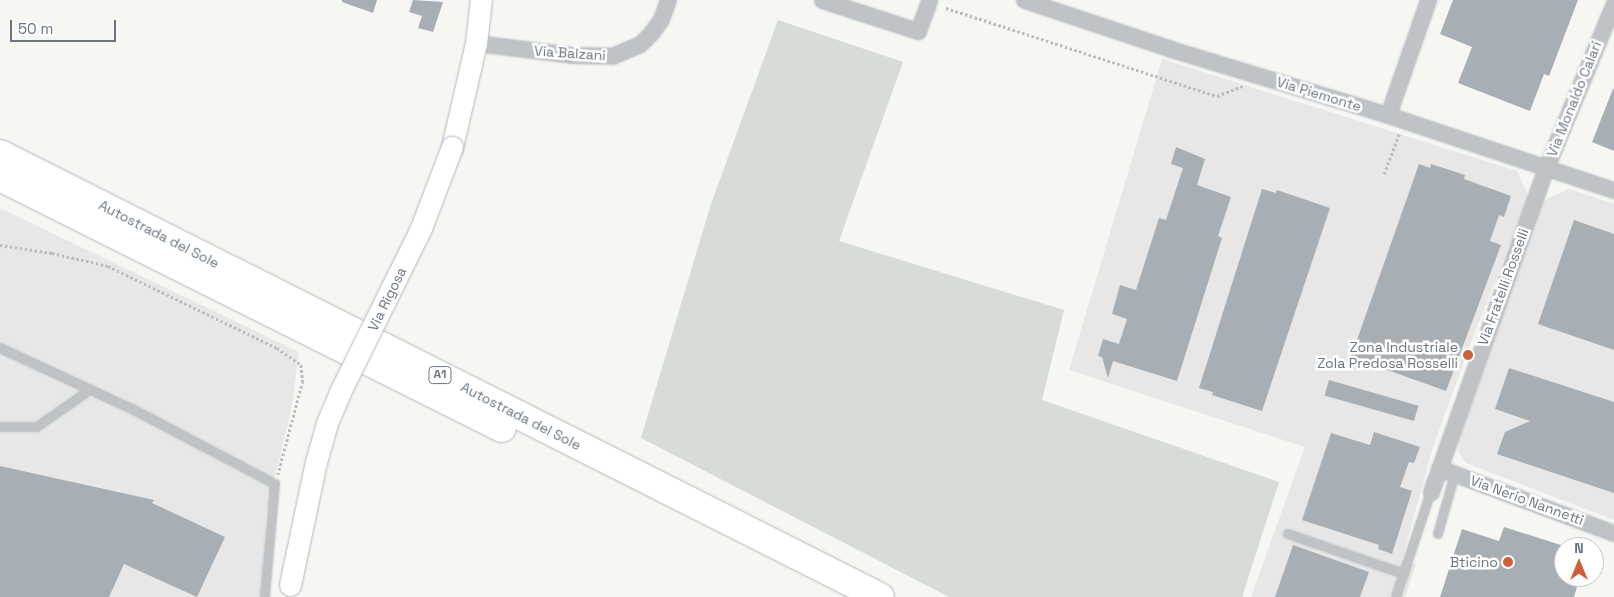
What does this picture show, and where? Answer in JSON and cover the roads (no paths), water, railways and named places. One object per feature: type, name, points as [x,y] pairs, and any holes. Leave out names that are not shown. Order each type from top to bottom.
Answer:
[{"type":"highway","name":"Autostrada del Sole","points":[[0,154],[880,597]]},
{"type":"highway","name":"Autostrada del Sole","points":[[0,177],[838,597]]},
{"type":"main road","name":"Via Rigosa","points":[[289,591],[316,462],[327,423],[340,392],[421,228],[452,147],[476,43],[481,0]]},
{"type":"street","name":"Via Balzani","points":[[476,43],[573,56],[612,56],[640,44],[651,33],[662,19],[668,0]]},
{"type":"street","points":[[822,0],[918,31],[929,0]]},
{"type":"street","name":"Via Piemonte","points":[[1024,0],[1171,49],[1388,115],[1614,190]]},
{"type":"street","points":[[1388,115],[1428,0]]},
{"type":"street","name":"Via Monaldo Calari","points":[[1546,168],[1614,3]]},
{"type":"street","name":"Via Fratelli Rosselli","points":[[1431,492],[1546,168]]},
{"type":"street","name":"Via Nerio Nannetti","points":[[1439,468],[1614,532]]},
{"type":"lane","points":[[0,348],[90,390],[275,484],[265,597]]},
{"type":"lane","points":[[0,427],[37,427],[90,390]]},
{"type":"lane","points":[[1438,534],[1455,474]]},
{"type":"lane","points":[[1396,597],[1431,492]]},
{"type":"lane","points":[[1288,534],[1404,574]]},
{"type":"place","name":"Zona Industriale Zola Predosa Rosselli","points":[[1468,355]]},
{"type":"place","name":"Bticino","points":[[1508,562]]}]
